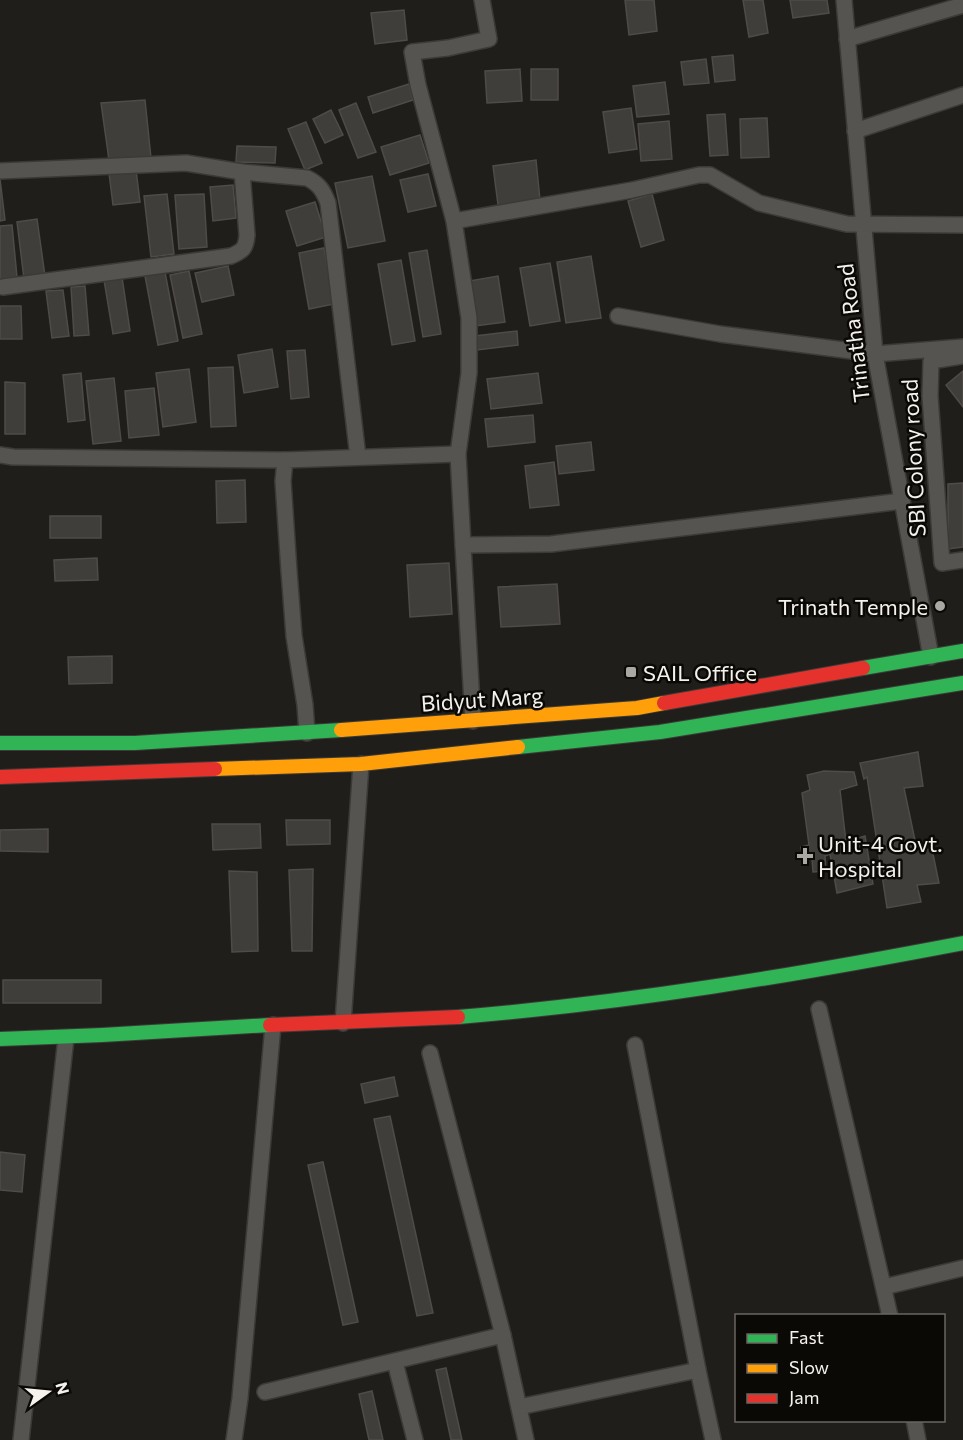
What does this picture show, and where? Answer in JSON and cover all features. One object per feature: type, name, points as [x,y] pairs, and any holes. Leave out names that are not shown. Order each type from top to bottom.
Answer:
[{"type":"main road","name":"Bidyut Marg","points":[[0,743],[135,743],[307,734],[637,708],[963,651]]},
{"type":"main road","points":[[0,777],[361,764],[660,732],[963,682]]},
{"type":"main road","points":[[0,1039],[66,1038],[273,1025],[429,1019],[624,1000],[809,972],[963,943]]},
{"type":"street","points":[[473,720],[458,454],[469,374],[469,318],[454,221],[418,85],[412,52],[448,48],[489,39],[482,0]]},
{"type":"street","name":"Trinatha Road","points":[[844,0],[875,354],[931,657]]},
{"type":"street","points":[[847,39],[963,5]]},
{"type":"street","points":[[855,131],[963,95]]},
{"type":"street","points":[[0,171],[186,163],[242,172],[307,178],[316,182],[324,190],[328,203],[358,457]]},
{"type":"street","points":[[3,288],[231,256],[242,252],[246,245],[247,235],[242,172]]},
{"type":"street","points":[[454,221],[621,192],[699,175],[710,175],[759,203],[847,224],[963,225]]},
{"type":"street","points":[[618,316],[720,334],[875,354],[963,346]]},
{"type":"street","name":"SBI Colony road","points":[[963,356],[931,361],[930,396],[942,563],[963,560]]},
{"type":"street","points":[[0,455],[285,460],[458,454]]},
{"type":"street","points":[[285,460],[283,481],[294,636],[305,705],[307,734]]},
{"type":"street","points":[[463,545],[551,544],[902,501]]},
{"type":"street","points":[[343,1023],[361,764]]},
{"type":"street","points":[[819,1009],[890,1314]]},
{"type":"street","points":[[234,1440],[240,1398],[273,1025]]},
{"type":"street","points":[[21,1440],[66,1038]]},
{"type":"street","points":[[635,1045],[713,1440]]},
{"type":"street","points":[[430,1053],[503,1335],[526,1440]]},
{"type":"street","points":[[884,1287],[963,1269]]},
{"type":"street","points":[[265,1392],[503,1335]]},
{"type":"street","points":[[396,1362],[415,1440]]},
{"type":"street","points":[[519,1407],[698,1370]]},
{"type":"street","points":[[914,1422],[918,1440]]},
{"type":"building","points":[[625,0],[654,0],[657,31],[629,35]]},
{"type":"building","points":[[743,0],[763,0],[768,33],[749,37]]},
{"type":"building","points":[[790,0],[827,0],[829,13],[793,18]]},
{"type":"building","points":[[404,10],[407,40],[375,44],[371,13]]},
{"type":"building","points":[[733,55],[735,80],[715,82],[712,57]]},
{"type":"building","points":[[706,59],[709,83],[684,85],[681,62]]},
{"type":"building","points":[[520,69],[522,101],[487,103],[485,71]]},
{"type":"building","points":[[531,69],[558,69],[558,100],[531,100]]},
{"type":"building","points":[[665,82],[669,114],[637,117],[633,86]]},
{"type":"building","points":[[409,84],[413,100],[373,113],[368,97]]},
{"type":"building","points":[[145,100],[151,158],[109,160],[101,103]]},
{"type":"building","points":[[356,103],[376,152],[358,158],[339,110]]},
{"type":"building","points":[[631,108],[637,149],[609,153],[603,112]]},
{"type":"building","points":[[331,110],[343,135],[325,143],[313,119]]},
{"type":"building","points":[[725,114],[728,155],[710,156],[707,115]]},
{"type":"building","points":[[767,118],[769,157],[741,158],[740,119]]},
{"type":"building","points":[[669,121],[672,159],[641,161],[638,124]]},
{"type":"building","points":[[306,122],[322,163],[305,170],[288,129]]},
{"type":"building","points":[[420,135],[429,163],[390,175],[381,147]]},
{"type":"building","points":[[237,146],[276,147],[275,163],[236,162]]},
{"type":"building","points":[[536,160],[540,200],[498,205],[493,166]]},
{"type":"building","points":[[136,170],[140,202],[113,205],[109,173]]},
{"type":"building","points":[[428,174],[436,206],[408,212],[400,180]]},
{"type":"building","points":[[372,176],[385,241],[348,248],[335,183]]},
{"type":"building","points":[[0,179],[5,220],[0,221]]},
{"type":"building","points":[[233,185],[236,218],[213,221],[210,187]]},
{"type":"building","points":[[167,194],[174,254],[151,257],[144,196]]},
{"type":"building","points":[[204,194],[207,247],[179,249],[175,195]]},
{"type":"building","points":[[652,194],[664,240],[641,247],[628,201]]},
{"type":"building","points":[[315,202],[326,237],[297,246],[286,211]]},
{"type":"building","points":[[37,219],[45,276],[24,279],[17,222]]},
{"type":"building","points":[[12,225],[17,277],[0,279],[0,226]]},
{"type":"building","points":[[324,248],[334,304],[309,309],[299,253]]},
{"type":"building","points":[[427,250],[441,334],[423,337],[409,253]]},
{"type":"building","points":[[591,256],[601,318],[566,323],[557,262]]},
{"type":"building","points":[[401,260],[415,341],[392,345],[378,264]]},
{"type":"building","points":[[550,263],[560,321],[530,326],[520,268]]},
{"type":"building","points":[[228,266],[234,295],[202,302],[195,273]]},
{"type":"building","points":[[189,271],[202,334],[183,338],[170,275]]},
{"type":"building","points":[[165,272],[178,341],[158,345],[145,276]]},
{"type":"building","points":[[498,276],[505,322],[475,326],[469,281]]},
{"type":"building","points":[[122,277],[130,331],[113,334],[104,280]]},
{"type":"building","points":[[85,286],[89,335],[74,336],[71,287]]},
{"type":"building","points":[[63,290],[69,336],[52,338],[46,291]]},
{"type":"building","points":[[0,306],[21,306],[22,339],[0,339]]},
{"type":"building","points":[[517,331],[518,345],[477,350],[475,336]]},
{"type":"building","points":[[272,349],[278,387],[244,393],[238,355]]},
{"type":"building","points":[[305,350],[309,397],[291,399],[287,351]]},
{"type":"building","points":[[233,367],[236,426],[211,427],[208,368]]},
{"type":"building","points":[[189,369],[196,422],[163,427],[156,373]]},
{"type":"building","points":[[963,371],[963,407],[946,385]]},
{"type":"building","points":[[81,373],[85,420],[68,422],[63,375]]},
{"type":"building","points":[[538,373],[542,403],[491,409],[487,379]]},
{"type":"building","points":[[114,378],[121,441],[93,444],[86,381]]},
{"type":"building","points":[[5,382],[25,383],[25,434],[5,434]]},
{"type":"building","points":[[154,388],[159,435],[129,438],[125,391]]},
{"type":"building","points":[[533,415],[535,442],[488,447],[485,419]]},
{"type":"building","points":[[591,442],[594,470],[559,474],[556,446]]},
{"type":"building","points":[[554,462],[559,505],[530,508],[525,466]]},
{"type":"building","points":[[245,480],[246,522],[217,523],[216,481]]},
{"type":"building","points":[[963,483],[963,547],[948,549],[948,484]]},
{"type":"building","points":[[50,516],[101,516],[101,538],[50,538]]},
{"type":"building","points":[[97,558],[98,580],[55,581],[54,560]]},
{"type":"building","points":[[449,563],[452,614],[410,617],[407,565]]},
{"type":"building","points":[[557,584],[560,624],[501,627],[498,587]]},
{"type":"building","points":[[112,656],[112,683],[69,684],[68,657]]},
{"type":"building","points":[[918,752],[923,786],[904,788],[917,850],[932,849],[939,883],[917,885],[921,902],[887,908],[867,777],[864,779],[860,763]]},
{"type":"building","points":[[824,771],[854,772],[857,785],[840,790],[846,842],[865,836],[873,884],[837,893],[830,854],[825,856],[826,871],[813,872],[812,859],[803,860],[801,847],[809,845],[802,793],[810,790],[807,775]]},
{"type":"building","points":[[286,820],[330,820],[330,844],[287,845]]},
{"type":"building","points":[[212,824],[260,824],[261,848],[213,850]]},
{"type":"building","points":[[48,829],[48,852],[0,851],[0,830]]},
{"type":"building","points":[[313,869],[312,951],[292,951],[289,870]]},
{"type":"building","points":[[229,871],[257,872],[258,951],[232,952]]},
{"type":"building","points":[[3,980],[101,980],[101,1003],[3,1003]]},
{"type":"building","points":[[394,1077],[398,1096],[365,1103],[361,1084]]},
{"type":"building","points":[[390,1116],[433,1313],[417,1316],[374,1119]]},
{"type":"building","points":[[0,1152],[25,1155],[22,1192],[0,1190]]},
{"type":"building","points":[[323,1162],[358,1322],[343,1325],[308,1165]]},
{"type":"building","points":[[446,1368],[462,1440],[451,1440],[436,1370]]},
{"type":"building","points":[[372,1391],[383,1440],[369,1440],[359,1394]]},
{"type":"traffic: fast","points":[[863,668],[963,651]]},
{"type":"traffic: fast","points":[[518,747],[660,732],[963,683]]},
{"type":"traffic: fast","points":[[0,743],[135,743],[341,730]]},
{"type":"traffic: fast","points":[[458,1017],[585,1004],[712,987],[963,943]]},
{"type":"traffic: fast","points":[[0,1039],[270,1025]]},
{"type":"traffic: slow","points":[[341,730],[637,708],[664,703]]},
{"type":"traffic: slow","points":[[215,769],[361,764],[518,747]]},
{"type":"traffic: jam","points":[[664,703],[863,668]]},
{"type":"traffic: jam","points":[[0,777],[215,769]]},
{"type":"traffic: jam","points":[[270,1025],[458,1017]]},
{"type":"place","name":"Trinath Temple","points":[[940,606]]},
{"type":"place","name":"SAIL Office","points":[[631,672]]},
{"type":"place","name":"Unit-4 Govt. Hospital","points":[[805,856]]}]
